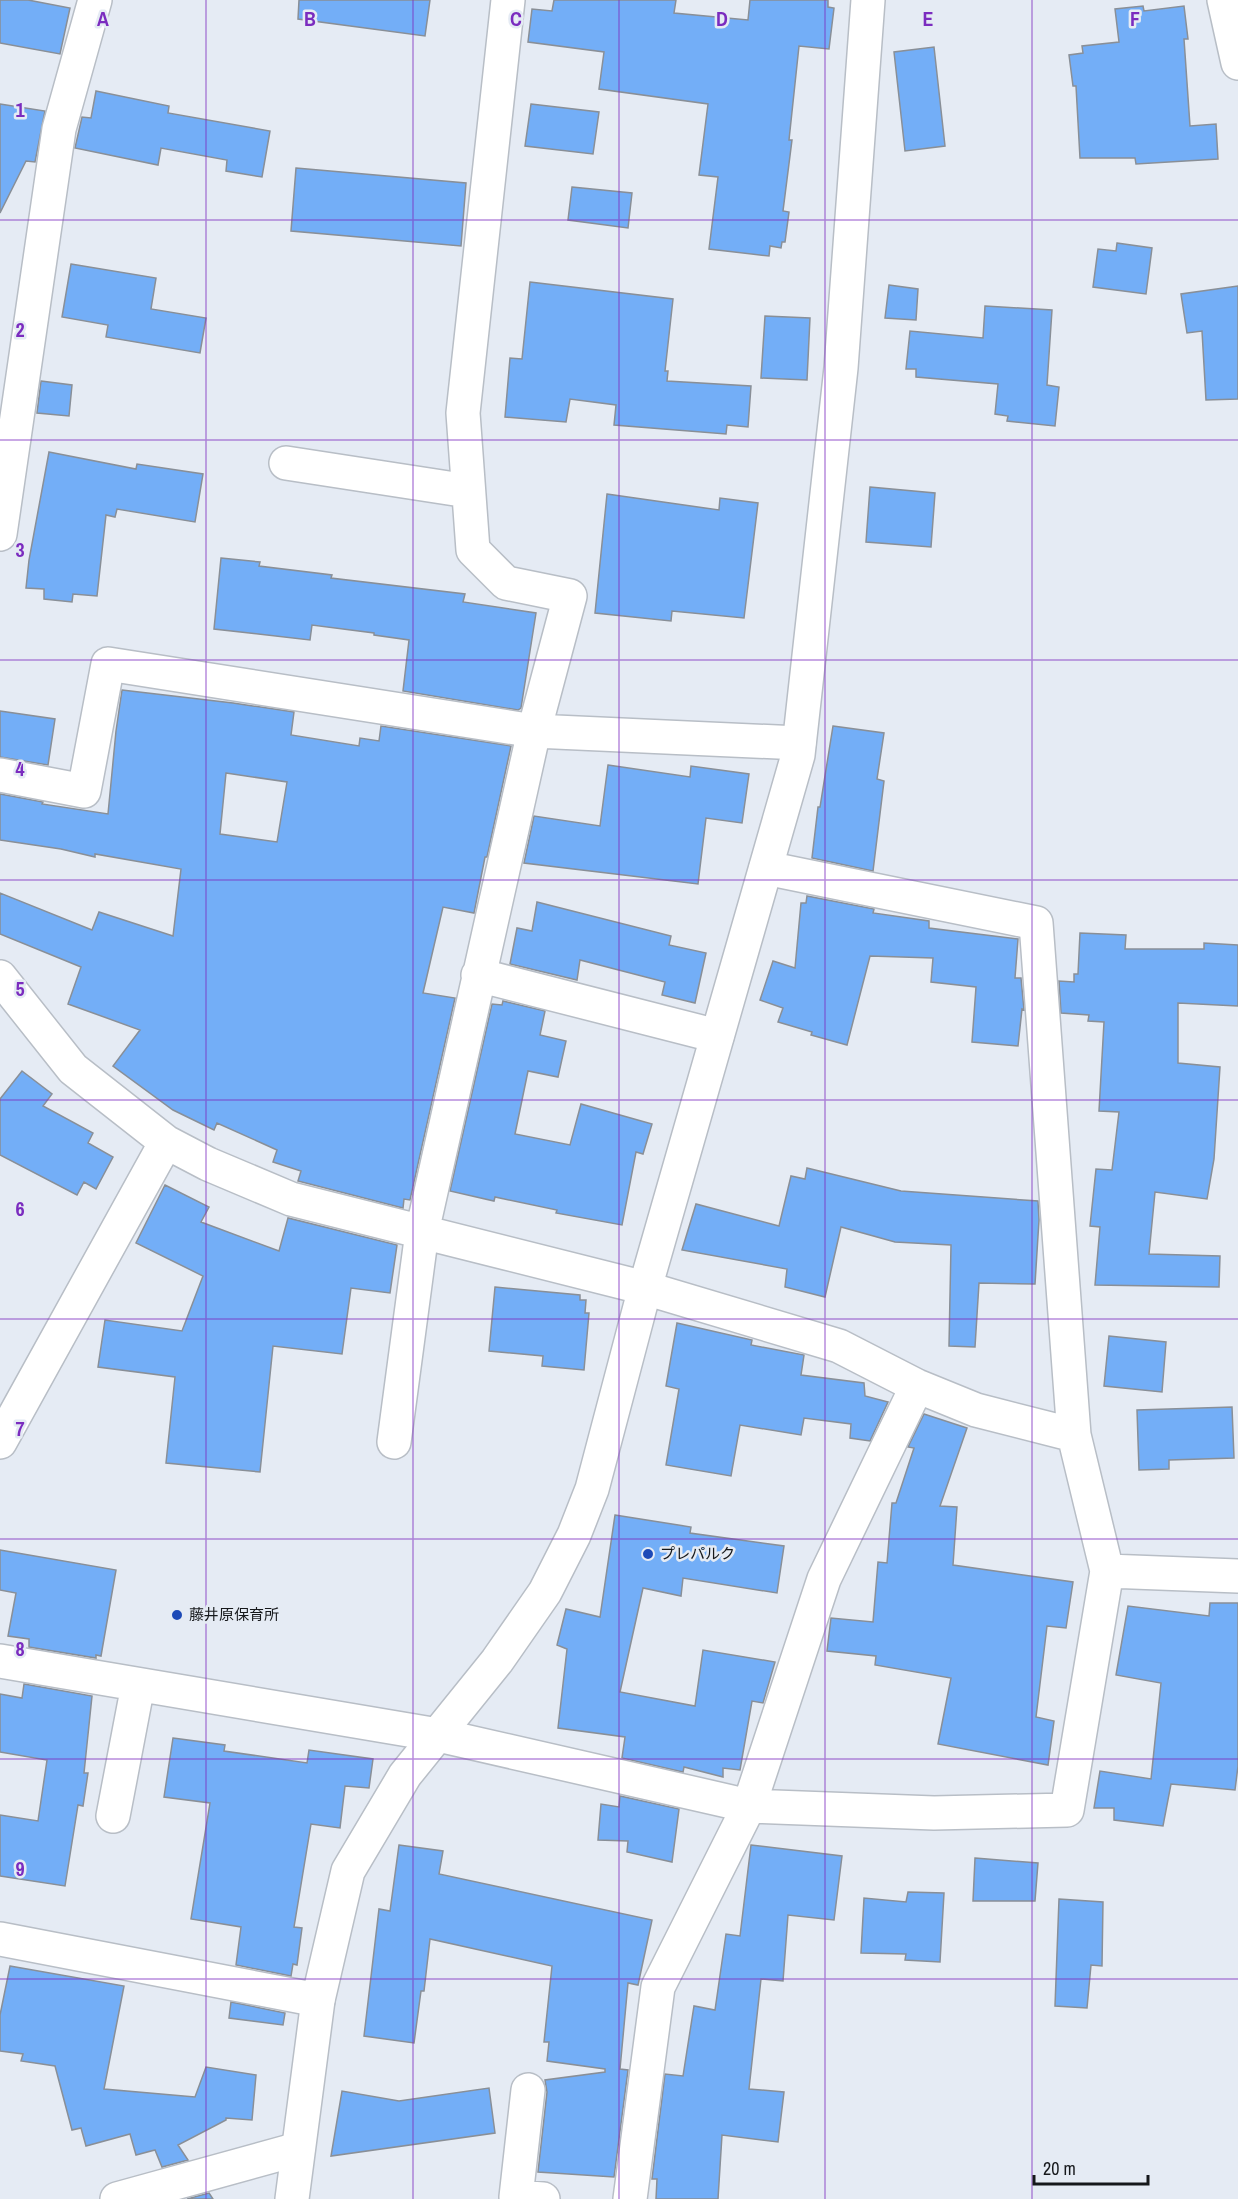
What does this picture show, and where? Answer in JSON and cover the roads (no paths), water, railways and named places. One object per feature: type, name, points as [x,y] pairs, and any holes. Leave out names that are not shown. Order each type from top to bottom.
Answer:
[{"type":"street","points":[[0,534],[59,129],[94,0]]},
{"type":"street","points":[[394,1442],[422,1232],[534,731],[570,596],[506,583],[473,550],[463,413],[508,0]]},
{"type":"street","points":[[292,2199],[318,2000],[348,1871],[405,1775],[497,1661],[545,1592],[574,1534],[591,1489],[645,1288],[798,755],[841,368],[868,0]]},
{"type":"street","points":[[1224,0],[1238,63]]},
{"type":"street","points":[[286,463],[468,491]]},
{"type":"street","points":[[0,775],[84,791],[108,664],[534,731],[799,743]]},
{"type":"street","points":[[0,1661],[438,1735],[749,1806],[934,1813],[1067,1810],[1107,1571],[1074,1435],[1036,923],[766,868]]},
{"type":"street","points":[[478,975],[717,1036]]},
{"type":"street","points":[[0,977],[73,1069],[166,1142],[208,1164],[291,1199],[645,1288],[839,1346],[917,1386],[976,1410],[1074,1435]]},
{"type":"street","points":[[0,1442],[166,1142]]},
{"type":"street","points":[[630,2199],[658,1987],[749,1806],[824,1579],[917,1386]]},
{"type":"street","points":[[1107,1571],[1238,1576]]},
{"type":"street","points":[[113,1816],[138,1684]]},
{"type":"street","points":[[0,1939],[318,2000]]},
{"type":"street","points":[[528,2090],[516,2197],[543,2199]]},
{"type":"street","points":[[117,2199],[298,2149]]},
{"type":"place","name":"プレパルク","points":[[648,1554]]},
{"type":"place","name":"藤井原保育所","points":[[177,1615]]}]
